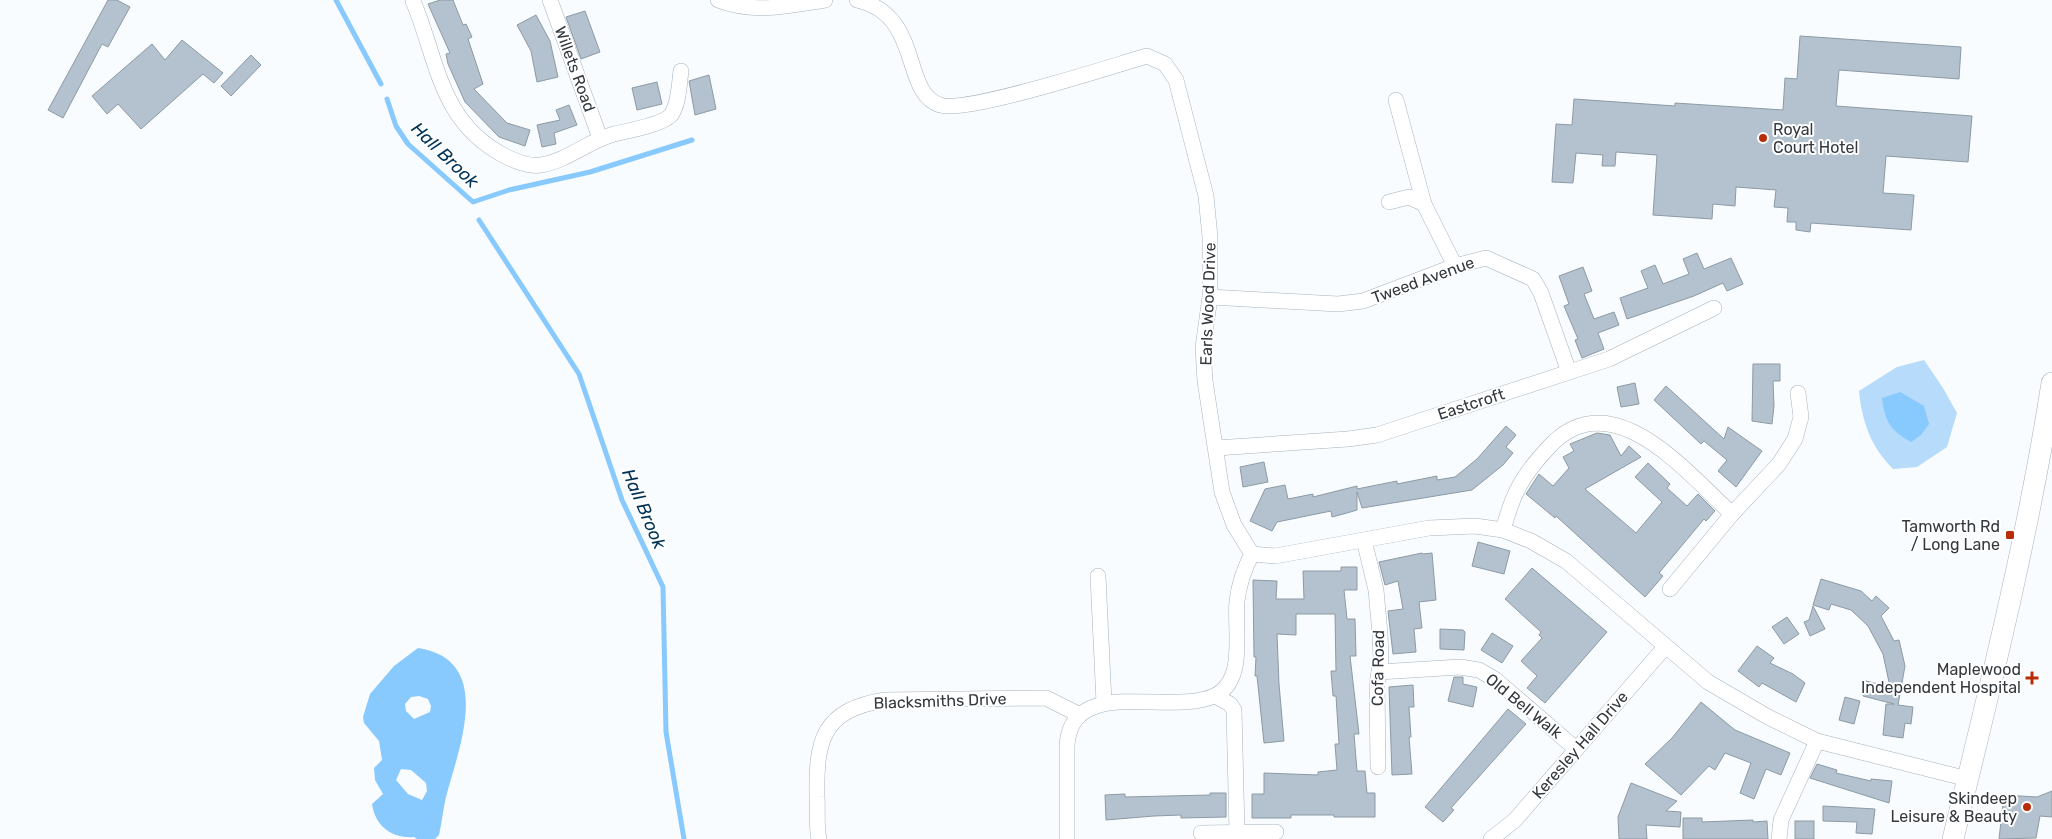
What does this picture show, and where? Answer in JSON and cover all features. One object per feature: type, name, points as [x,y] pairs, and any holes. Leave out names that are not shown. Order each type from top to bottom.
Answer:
[{"type":"main road","points":[[1953,839],[2000,647],[2022,546],[2052,383]]},
{"type":"street","points":[[413,0],[445,93],[466,124],[488,145],[515,161],[541,165],[555,161],[600,138],[658,122],[670,116],[675,107],[681,71]]},
{"type":"street","name":"Willets Road","points":[[550,0],[600,138]]},
{"type":"street","points":[[718,0],[740,7],[774,9],[825,0]]},
{"type":"street","name":"Earls Wood Drive","points":[[857,0],[876,8],[895,23],[906,43],[924,93],[942,106],[974,104],[1148,56],[1165,64],[1176,80],[1206,196],[1210,237],[1210,298],[1203,347],[1205,381],[1222,492],[1234,525],[1252,554]]},
{"type":"street","points":[[1396,100],[1424,204],[1455,266]]},
{"type":"street","points":[[1389,202],[1409,196],[1424,204]]},
{"type":"street","name":"Tweed Avenue","points":[[1210,298],[1338,304],[1363,301],[1455,266],[1486,258],[1533,279],[1542,293],[1569,372]]},
{"type":"street","name":"Eastcroft","points":[[1216,448],[1348,440],[1376,434],[1609,358],[1714,308]]},
{"type":"street","points":[[1670,589],[1732,514],[1779,464],[1795,439],[1801,417],[1798,393]]},
{"type":"street","points":[[1503,530],[1514,496],[1526,471],[1564,433],[1592,423],[1615,424],[1639,435],[1667,455],[1732,514]]},
{"type":"street","points":[[1067,839],[1068,730],[1073,720],[1088,708],[1104,702],[1197,701],[1215,696],[1230,681],[1236,668],[1237,601],[1243,571],[1252,554],[1275,556],[1429,528],[1475,526],[1503,530],[1531,541],[1566,561],[1665,647],[1721,690],[1768,717],[1817,741],[1968,779]]},
{"type":"street","name":"Cofa Road","points":[[1364,540],[1376,590],[1381,659],[1377,684],[1378,767]]},
{"type":"street","points":[[1098,576],[1104,702]]},
{"type":"street","name":"Keresley Hall Drive","points":[[1491,839],[1515,820],[1665,647]]},
{"type":"street","name":"Old Bell Walk","points":[[1380,672],[1460,667],[1479,670],[1496,680],[1576,749]]},
{"type":"street","points":[[1215,696],[1230,704],[1234,710],[1237,832]]},
{"type":"street","name":"Blacksmiths Drive","points":[[819,839],[816,765],[820,743],[829,727],[844,715],[863,704],[885,700],[1046,698],[1080,715]]},
{"type":"street","points":[[1779,839],[1781,820],[1817,741]]},
{"type":"street","points":[[1201,833],[1276,832]]},
{"type":"shaded area","points":[[1924,360],[1957,413],[1947,447],[1917,467],[1893,469],[1873,443],[1862,413],[1859,391],[1897,367]]},
{"type":"shaded area","points":[[1900,392],[1924,406],[1929,424],[1921,435],[1911,442],[1893,429],[1887,419],[1883,406],[1882,398]]},
{"type":"shaded area","points":[[418,648],[442,656],[457,670],[464,688],[466,709],[463,732],[446,797],[439,835],[435,839],[417,839],[391,833],[377,818],[372,804],[383,794],[375,780],[374,768],[382,760],[379,741],[364,723],[363,717],[370,694],[394,666]],"holes":[[[419,696],[428,699],[431,706],[430,712],[414,719],[406,711],[405,704],[411,697]],[[401,769],[411,770],[426,783],[427,791],[422,800],[408,794],[396,780]]]},
{"type":"building","points":[[108,0],[117,0],[130,7],[108,47],[102,44],[63,118],[48,110]]},
{"type":"building","points":[[440,0],[453,0],[463,25],[466,24],[472,37],[468,39],[483,84],[474,89],[507,123],[530,130],[525,146],[499,137],[465,102],[448,64],[446,54],[450,53],[428,4]]},
{"type":"building","points":[[585,11],[600,52],[581,59],[566,17]]},
{"type":"building","points":[[536,15],[550,41],[558,77],[537,82],[531,51],[517,25]]},
{"type":"building","name":"Royal Court Hotel","points":[[1800,36],[1961,47],[1959,79],[1839,70],[1836,106],[1972,116],[1968,162],[1886,156],[1883,193],[1914,195],[1911,230],[1811,223],[1810,232],[1796,230],[1796,222],[1787,222],[1788,208],[1774,207],[1776,190],[1736,187],[1735,206],[1713,204],[1712,219],[1653,215],[1657,155],[1616,152],[1615,166],[1602,166],[1603,155],[1576,153],[1573,183],[1552,182],[1556,124],[1572,125],[1574,99],[1675,106],[1675,103],[1783,110],[1785,78],[1797,79]]},
{"type":"building","points":[[182,40],[223,73],[214,83],[203,74],[141,129],[118,104],[107,114],[92,96],[152,44],[165,60]]},
{"type":"building","points":[[251,55],[261,65],[231,96],[221,86]]},
{"type":"building","points":[[709,75],[716,109],[695,115],[689,81]]},
{"type":"building","points":[[657,82],[662,104],[637,110],[632,88]]},
{"type":"building","points":[[569,105],[577,125],[554,133],[556,144],[542,147],[537,125],[560,120],[556,110]]},
{"type":"building","points":[[1697,253],[1704,269],[1731,258],[1743,284],[1727,291],[1723,283],[1694,296],[1627,319],[1620,298],[1648,288],[1641,271],[1655,265],[1663,284],[1689,274],[1683,259]]},
{"type":"building","points":[[1583,267],[1592,291],[1584,294],[1594,319],[1614,312],[1619,325],[1598,333],[1604,349],[1582,358],[1575,340],[1578,339],[1564,306],[1569,304],[1559,276]]},
{"type":"building","points":[[1753,364],[1780,364],[1780,381],[1773,381],[1774,406],[1772,424],[1752,421]]},
{"type":"building","points":[[1635,383],[1639,404],[1621,407],[1617,387]]},
{"type":"building","points":[[1666,386],[1724,439],[1728,427],[1762,451],[1736,487],[1718,471],[1727,460],[1704,441],[1701,444],[1654,400]]},
{"type":"building","points":[[1506,426],[1516,435],[1506,447],[1513,453],[1503,465],[1472,490],[1362,508],[1357,492],[1357,510],[1347,513],[1332,517],[1331,511],[1277,522],[1272,531],[1250,521],[1265,489],[1285,485],[1288,499],[1313,494],[1313,497],[1357,486],[1357,489],[1437,476],[1437,480],[1455,477],[1477,459]]},
{"type":"building","points":[[1597,433],[1610,435],[1621,456],[1629,446],[1641,457],[1585,489],[1636,533],[1662,502],[1635,477],[1648,463],[1670,484],[1667,488],[1687,506],[1698,494],[1715,511],[1706,521],[1704,519],[1659,573],[1663,576],[1645,597],[1556,516],[1555,518],[1526,494],[1539,474],[1553,486],[1569,468],[1563,457],[1574,451],[1570,444]]},
{"type":"building","points":[[1264,462],[1268,482],[1243,487],[1240,467]]},
{"type":"building","points":[[1478,542],[1510,551],[1504,574],[1472,566]]},
{"type":"building","points":[[1422,553],[1432,553],[1436,600],[1419,602],[1422,628],[1414,629],[1416,652],[1393,654],[1388,611],[1403,609],[1398,581],[1385,585],[1379,562]]},
{"type":"building","points":[[1341,567],[1357,567],[1357,590],[1344,590],[1347,619],[1355,619],[1356,656],[1350,656],[1359,734],[1354,734],[1357,771],[1365,771],[1367,793],[1375,793],[1375,817],[1291,815],[1291,818],[1252,818],[1252,794],[1264,794],[1264,773],[1318,775],[1318,772],[1337,770],[1335,744],[1339,744],[1336,696],[1333,696],[1331,671],[1336,671],[1335,614],[1296,614],[1296,635],[1277,634],[1284,741],[1264,743],[1257,676],[1255,676],[1253,580],[1277,581],[1276,599],[1304,599],[1303,571],[1341,571]]},
{"type":"building","points":[[1532,568],[1607,632],[1545,703],[1527,688],[1537,676],[1521,661],[1542,638],[1539,635],[1541,632],[1505,599]]},
{"type":"building","points":[[1821,579],[1861,591],[1872,601],[1876,596],[1889,608],[1881,616],[1894,641],[1899,640],[1905,666],[1898,705],[1913,707],[1911,724],[1905,723],[1903,738],[1883,735],[1886,704],[1894,704],[1863,696],[1866,681],[1890,687],[1883,654],[1868,626],[1851,610],[1831,604],[1829,610],[1813,605]]},
{"type":"building","points":[[1813,606],[1825,629],[1810,636],[1804,622],[1809,620]]},
{"type":"building","points":[[1787,617],[1799,634],[1784,644],[1772,627]]},
{"type":"building","points":[[1440,629],[1463,630],[1465,632],[1464,650],[1440,649]]},
{"type":"building","points":[[1492,633],[1513,646],[1502,663],[1481,650]]},
{"type":"building","points":[[1757,646],[1774,658],[1770,663],[1793,674],[1805,683],[1796,702],[1762,683],[1759,687],[1738,671]]},
{"type":"building","points":[[1454,677],[1463,677],[1463,684],[1477,687],[1473,707],[1448,701]]},
{"type":"building","points":[[1413,685],[1414,707],[1409,707],[1412,774],[1392,775],[1389,687]]},
{"type":"building","points":[[1845,697],[1860,701],[1854,724],[1839,720]]},
{"type":"building","points":[[1701,702],[1735,730],[1790,753],[1781,775],[1766,769],[1754,799],[1740,793],[1751,763],[1725,753],[1715,770],[1709,766],[1681,795],[1645,764],[1672,738]]},
{"type":"building","points":[[1508,709],[1526,724],[1451,808],[1454,810],[1443,822],[1425,807]]},
{"type":"building","points":[[1817,764],[1837,770],[1836,773],[1871,781],[1871,779],[1892,781],[1889,803],[1810,778]]},
{"type":"building","points":[[1631,783],[1677,801],[1666,811],[1681,812],[1680,827],[1646,825],[1647,839],[1619,839],[1618,817]]},
{"type":"building","name":"Skindeep Leisure & Beauty","points":[[2052,791],[2052,817],[2040,816],[2036,838],[1999,839],[2004,795],[2037,797]]},
{"type":"building","points":[[1210,793],[1226,793],[1226,817],[1181,818],[1181,815],[1106,820],[1105,795],[1125,794],[1125,797],[1210,795]]},
{"type":"building","points":[[1823,806],[1875,809],[1872,834],[1856,833],[1857,822],[1823,821]]},
{"type":"building","points":[[1683,818],[1702,818],[1702,822],[1767,821],[1768,839],[1683,839]]},
{"type":"building","points":[[1795,821],[1814,821],[1814,839],[1795,839]]},
{"type":"waterway","name":"Hall Brook","points":[[336,0],[381,84]]},
{"type":"waterway","points":[[387,99],[396,126],[408,144],[473,202],[509,190],[590,172],[692,140]]},
{"type":"waterway","name":"Hall Brook","points":[[479,220],[579,374],[622,500],[663,587],[666,732],[684,839]]},
{"type":"place","name":"Royal Court Hotel","points":[[1763,138]]},
{"type":"place","name":"Tamworth Rd / Long Lane","points":[[2010,535]]},
{"type":"place","name":"Maplewood Independent Hospital","points":[[2032,678]]},
{"type":"place","name":"Skindeep Leisure & Beauty","points":[[2027,807]]}]
